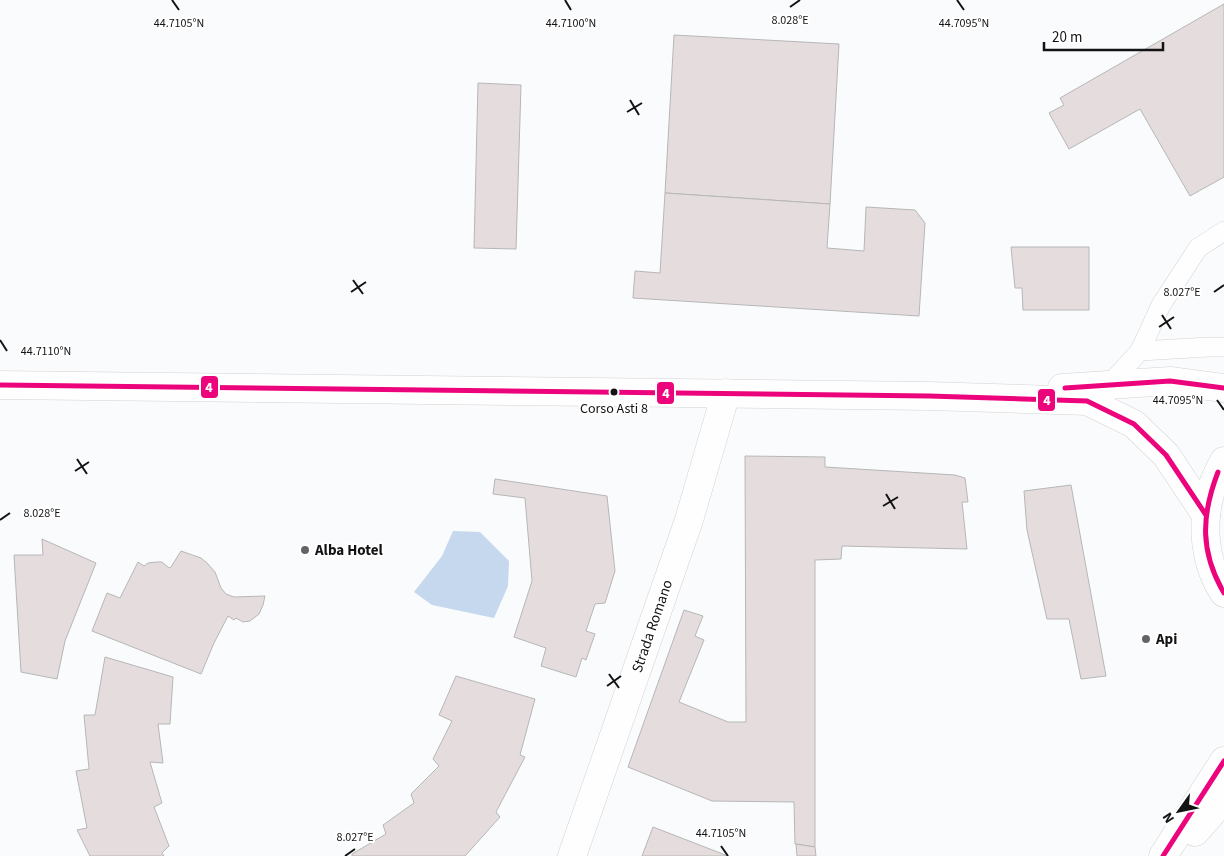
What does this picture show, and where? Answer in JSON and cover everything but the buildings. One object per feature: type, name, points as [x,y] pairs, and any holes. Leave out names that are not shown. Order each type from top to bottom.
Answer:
[{"type":"main road","points":[[929,396],[1170,381],[1224,388]]},
{"type":"main road","points":[[0,385],[726,393],[1087,401],[1134,424],[1166,455],[1206,514]]},
{"type":"main road","name":"Strada Romano","points":[[572,856],[689,520],[726,393]]},
{"type":"main road","points":[[1224,461],[1210,494],[1206,514],[1206,542],[1209,557],[1218,584],[1224,593]]},
{"type":"main road","points":[[1163,856],[1224,761]]},
{"type":"main road","points":[[1174,856],[1224,799]]},
{"type":"lane","points":[[1108,385],[1140,351],[1161,305],[1198,248],[1224,231]]},
{"type":"lane","points":[[1140,351],[1208,346],[1224,347]]},
{"type":"water","points":[[453,531],[480,532],[509,561],[508,586],[494,618],[432,605],[414,592],[442,556]]},
{"type":"transit line","name":"4","points":[[1065,388],[1170,381],[1224,388]]},
{"type":"transit line","name":"4","points":[[0,385],[929,396],[1087,401],[1134,424],[1166,455],[1206,515]]},
{"type":"transit line","name":"4","points":[[1218,472],[1208,504],[1206,534],[1211,563],[1224,593]]},
{"type":"transit line","name":"4","points":[[1163,856],[1224,761]]},
{"type":"place","name":"Corso Asti 8","points":[[614,392]]},
{"type":"place","name":"Alba Hotel","points":[[305,550]]},
{"type":"place","name":"Api","points":[[1146,639]]}]
